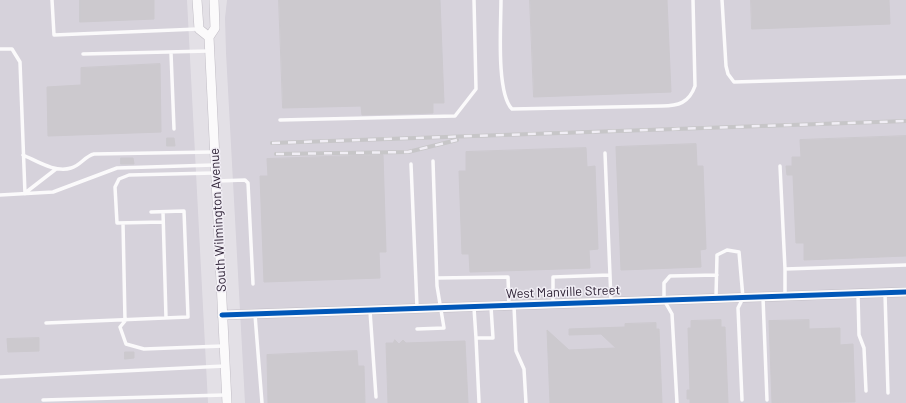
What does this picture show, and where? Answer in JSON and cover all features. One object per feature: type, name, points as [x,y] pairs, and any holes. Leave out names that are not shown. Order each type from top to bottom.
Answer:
[{"type":"street","points":[[197,0],[200,29],[209,37]]},
{"type":"street","name":"South Wilmington Avenue","points":[[214,0],[215,28],[209,37],[226,399]]},
{"type":"street","name":"West Manville Street","points":[[222,315],[906,292]]},
{"type":"lane","points":[[52,0],[54,35],[200,29]]},
{"type":"lane","points":[[280,120],[455,116],[476,89],[474,0]]},
{"type":"lane","points":[[501,0],[502,84],[509,105],[512,109],[669,106],[682,103],[693,93],[695,86],[693,0]]},
{"type":"lane","points":[[722,0],[726,66],[728,74],[734,82],[906,77]]},
{"type":"lane","points":[[0,49],[12,49],[20,62],[24,194]]},
{"type":"lane","points":[[83,54],[210,51]]},
{"type":"lane","points":[[171,53],[174,129]]},
{"type":"lane","points":[[24,194],[56,170],[71,168],[88,156],[94,154],[214,152]]},
{"type":"lane","points":[[605,153],[611,302]]},
{"type":"lane","points":[[23,155],[56,170]]},
{"type":"lane","points":[[417,329],[444,328],[437,278],[433,161]]},
{"type":"lane","points":[[411,164],[417,309]]},
{"type":"lane","points":[[780,166],[786,268],[785,296]]},
{"type":"lane","points":[[0,194],[53,192],[117,168],[215,173],[246,180],[248,183],[254,284]]},
{"type":"lane","points":[[163,222],[117,223],[115,187],[119,179],[129,175],[215,173]]},
{"type":"lane","points":[[46,323],[125,321],[188,317],[184,211],[151,212]]},
{"type":"lane","points":[[163,212],[166,318]]},
{"type":"lane","points":[[123,222],[125,321],[120,327],[126,344],[144,349],[223,346]]},
{"type":"lane","points":[[716,298],[717,256],[719,253],[727,250],[739,252],[743,298],[738,308],[742,400]]},
{"type":"lane","points":[[786,268],[906,265]]},
{"type":"lane","points":[[553,304],[553,277],[610,275]]},
{"type":"lane","points":[[676,403],[672,314],[664,300],[664,283],[670,276],[717,275]]},
{"type":"lane","points":[[437,278],[508,277],[516,352],[524,369],[526,403]]},
{"type":"lane","points":[[885,293],[888,393]]},
{"type":"lane","points":[[858,294],[859,335],[864,348],[866,391]]},
{"type":"lane","points":[[763,297],[767,400]]},
{"type":"lane","points":[[474,306],[479,402]]},
{"type":"lane","points":[[476,338],[493,338],[491,306]]},
{"type":"lane","points":[[369,310],[376,397]]},
{"type":"lane","points":[[255,314],[262,403]]},
{"type":"lane","points":[[0,377],[224,366]]},
{"type":"lane","points":[[43,400],[226,399]]},
{"type":"shaded area","points":[[0,0],[187,0],[208,403],[0,403]]},
{"type":"shaded area","points":[[227,0],[906,0],[906,403],[245,403],[226,53],[225,18]]},
{"type":"building","points":[[80,0],[154,0],[154,19],[80,22]]},
{"type":"building","points":[[279,0],[440,0],[444,103],[433,103],[433,113],[362,115],[361,106],[283,108]]},
{"type":"building","points":[[530,0],[667,0],[671,92],[534,97]]},
{"type":"building","points":[[751,0],[889,0],[890,24],[752,29]]},
{"type":"building","points":[[160,64],[161,132],[48,136],[47,87],[81,85],[81,68]]},
{"type":"building","points":[[906,136],[906,256],[804,260],[804,243],[796,243],[793,175],[787,175],[786,166],[792,166],[792,157],[801,157],[800,140]]},
{"type":"building","points":[[167,138],[174,138],[175,146],[167,146]]},
{"type":"building","points":[[696,144],[697,166],[703,166],[706,249],[700,250],[701,267],[621,270],[616,147]]},
{"type":"building","points":[[586,148],[587,167],[595,166],[598,249],[589,250],[590,268],[470,272],[469,254],[462,254],[459,171],[466,171],[466,152]]},
{"type":"building","points":[[383,155],[386,252],[379,252],[380,278],[264,282],[260,176],[268,176],[267,159]]},
{"type":"building","points":[[121,158],[133,158],[134,164],[121,164]]},
{"type":"building","points":[[721,320],[721,327],[725,327],[728,403],[690,403],[690,399],[687,399],[687,390],[690,390],[688,328],[691,328],[691,321]]},
{"type":"building","points":[[809,320],[809,329],[840,328],[840,345],[853,344],[855,402],[772,403],[769,321]]},
{"type":"building","points":[[656,323],[656,329],[659,329],[662,403],[550,403],[547,330],[569,350],[616,348],[601,334],[569,335],[569,329],[625,327],[625,324]]},
{"type":"building","points":[[39,338],[39,351],[8,352],[7,339]]},
{"type":"building","points":[[395,340],[399,344],[403,340],[406,343],[465,341],[468,403],[388,403],[386,343],[393,343]]},
{"type":"building","points":[[357,351],[358,366],[364,366],[365,403],[268,403],[267,355]]},
{"type":"building","points":[[125,352],[134,352],[134,358],[125,359]]},
{"type":"railway","points":[[272,143],[906,121]]},
{"type":"railway","points":[[276,154],[408,152],[457,140]]},
{"type":"cycle path","points":[[222,315],[906,292]]}]
